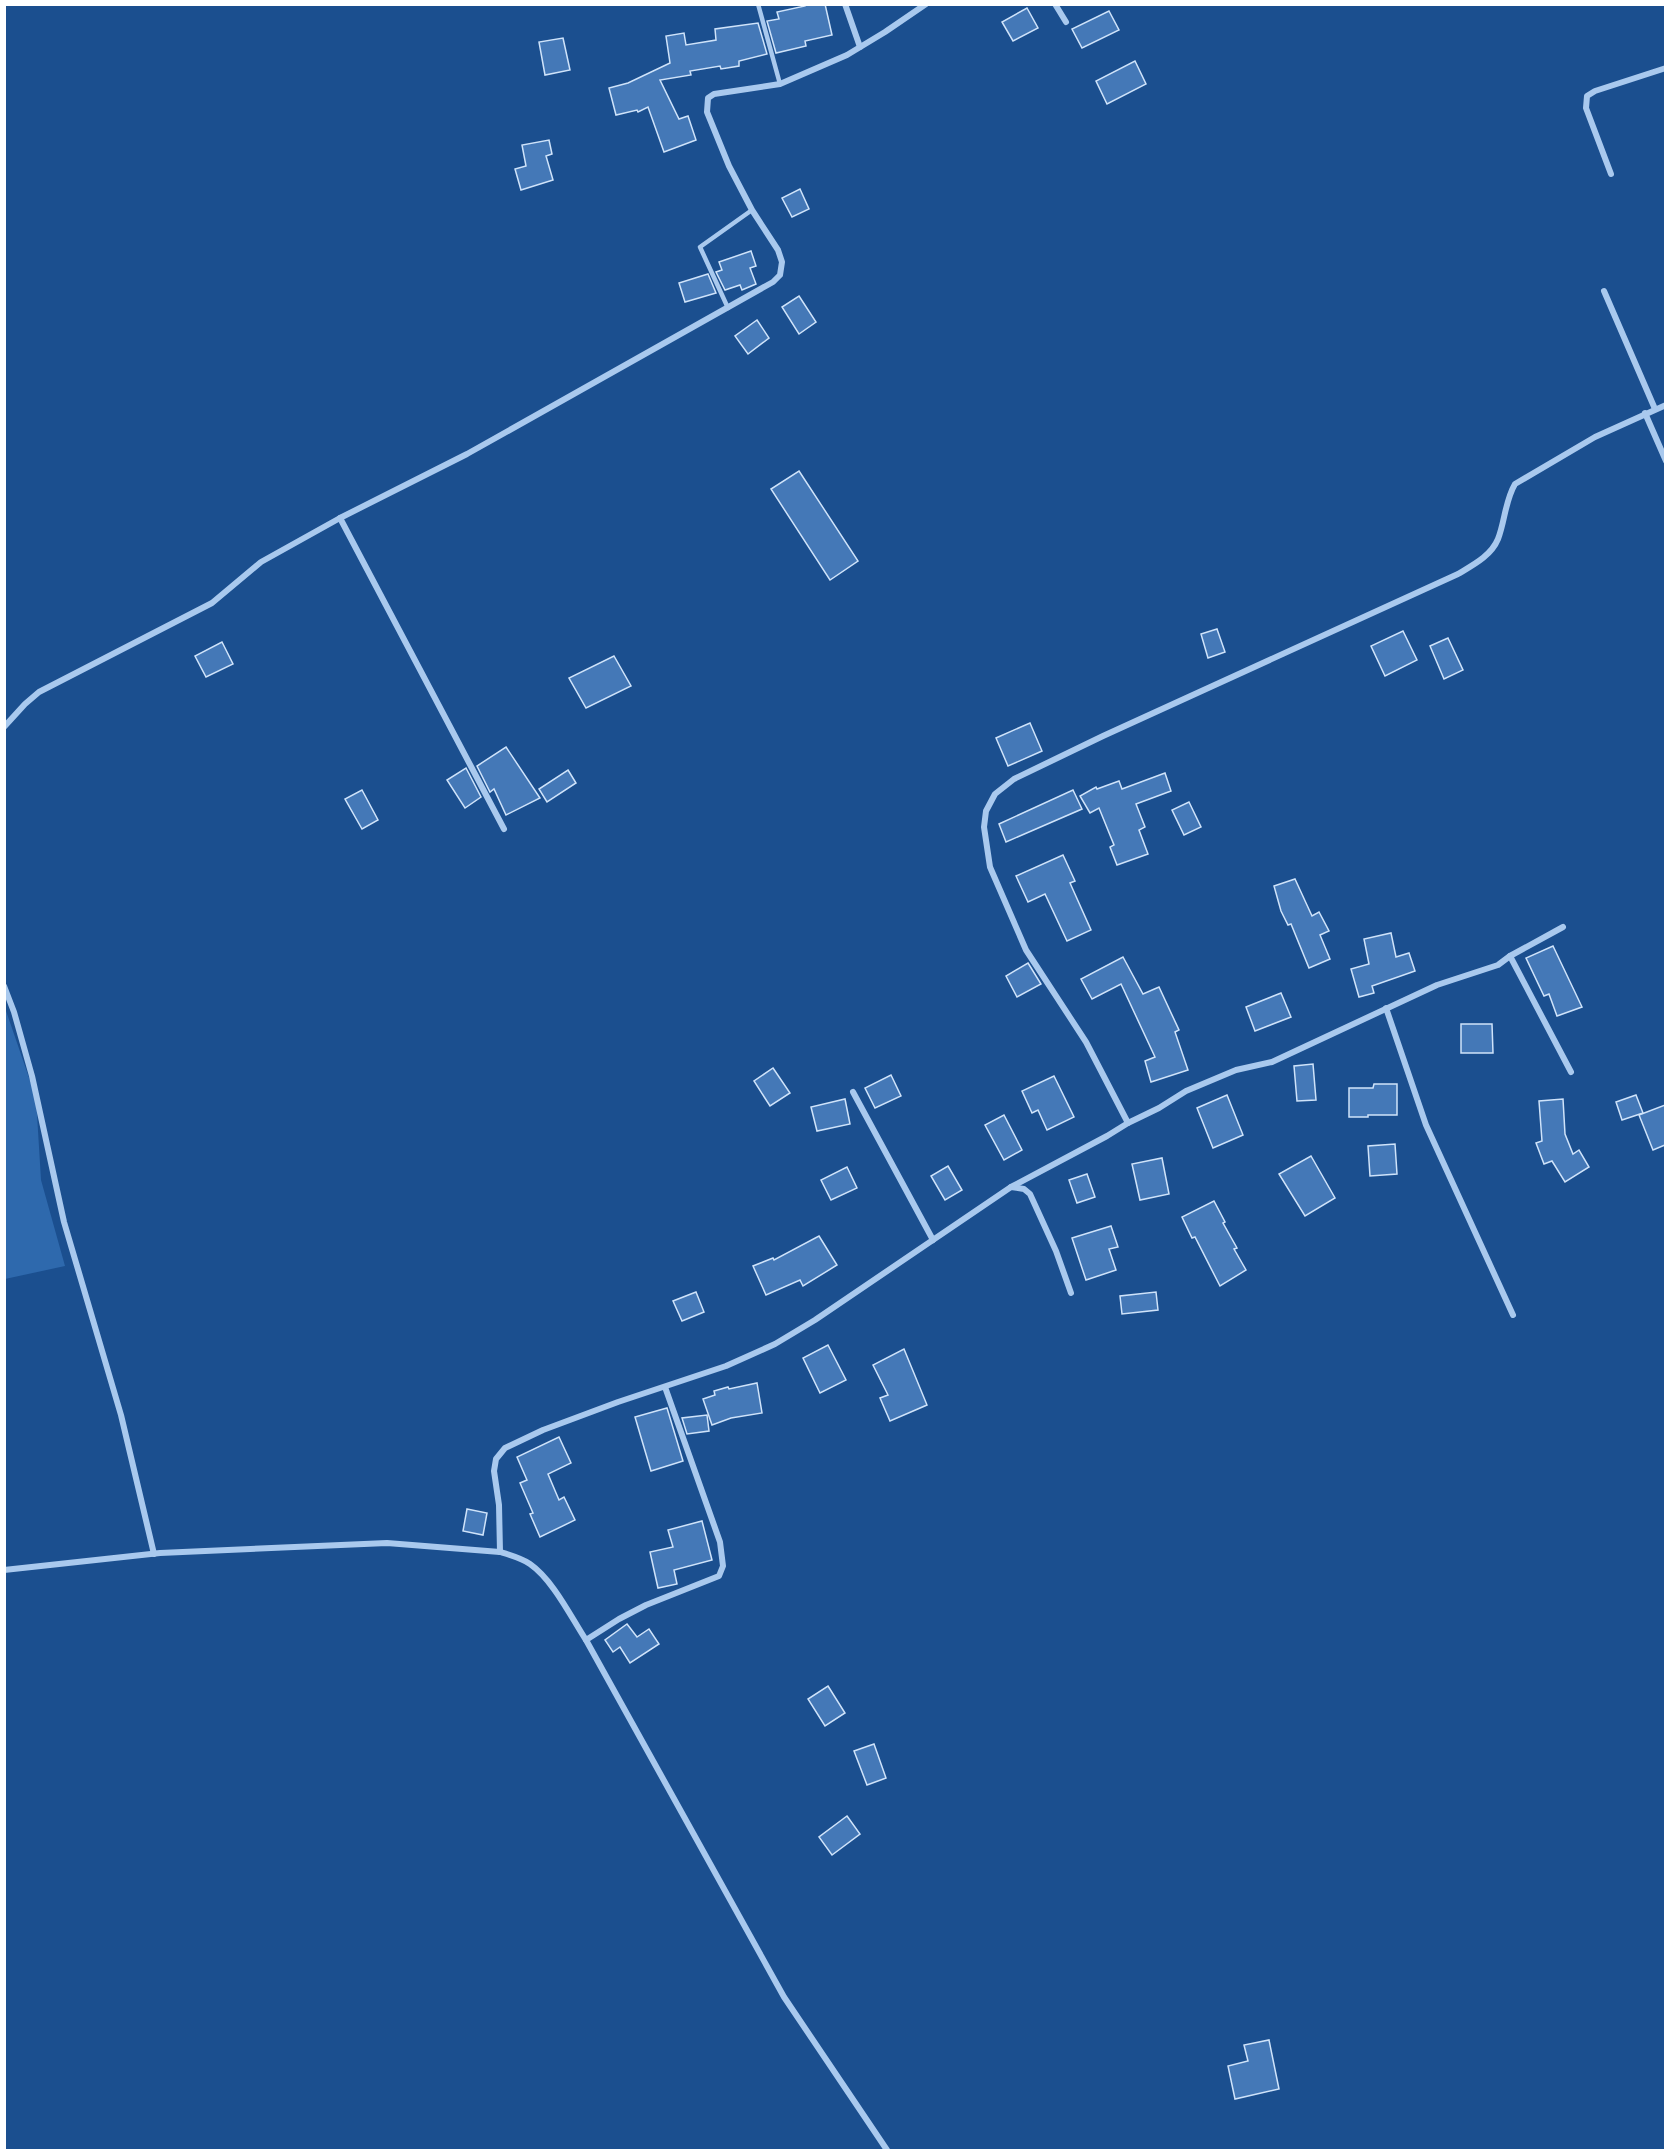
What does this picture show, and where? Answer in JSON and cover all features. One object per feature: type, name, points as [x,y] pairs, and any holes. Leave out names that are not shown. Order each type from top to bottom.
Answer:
[{"type":"street","points":[[845,4],[860,47]]},
{"type":"street","points":[[4,727],[39,692],[212,603],[261,562],[340,518],[467,454],[772,282],[780,275],[782,262],[778,250],[752,210],[729,166],[707,111],[708,98],[714,94],[780,84],[860,47],[926,4]]},
{"type":"street","points":[[1055,4],[1066,22]]},
{"type":"street","points":[[1611,174],[1586,108],[1587,96],[1595,91],[1665,68]]},
{"type":"street","points":[[1604,291],[1655,409]]},
{"type":"street","points":[[1128,1123],[1086,1042],[1026,950],[990,867],[984,827],[986,811],[995,794],[1014,779],[1074,749],[1448,579],[1477,563],[1489,552],[1497,540],[1510,493],[1515,484],[1595,437],[1665,405]]},
{"type":"street","points":[[1645,413],[1665,461]]},
{"type":"street","points":[[340,518],[504,829]]},
{"type":"street","points":[[500,1552],[494,1471],[496,1459],[505,1448],[543,1430],[726,1366],[775,1344],[815,1320],[1011,1187],[1159,1108],[1186,1091],[1236,1070],[1272,1062],[1437,985],[1498,964],[1563,927]]},
{"type":"street","points":[[1510,956],[1571,1072]]},
{"type":"street","points":[[4,986],[14,1012],[32,1076],[64,1222],[121,1415],[154,1554]]},
{"type":"street","points":[[1386,1008],[1410,1084],[1426,1125],[1513,1315]]},
{"type":"street","points":[[853,1092],[933,1240]]},
{"type":"street","points":[[1011,1187],[1024,1189],[1030,1194],[1056,1251],[1071,1293]]},
{"type":"street","points":[[586,1640],[646,1605],[719,1576],[723,1566],[720,1542],[665,1387]]},
{"type":"street","points":[[4,1570],[154,1554],[387,1543],[500,1552],[531,1565],[558,1596],[586,1640],[784,1997],[887,2151]]},
{"type":"lane","points":[[758,4],[780,84]]},
{"type":"lane","points":[[728,308],[700,247],[752,210]]},
{"type":"shaded area","points":[[4,1005],[36,1098],[41,1180],[65,1266],[5,1279]]},
{"type":"building","points":[[805,4],[825,4],[832,35],[805,41],[806,46],[776,53],[767,21],[779,19],[777,12],[805,6]]},
{"type":"building","points":[[1027,8],[1038,28],[1013,41],[1002,22]]},
{"type":"building","points":[[1109,11],[1119,30],[1082,48],[1072,29]]},
{"type":"building","points":[[758,23],[767,54],[739,61],[739,66],[721,69],[720,66],[690,71],[691,75],[660,80],[679,119],[688,116],[696,140],[664,152],[648,107],[638,112],[637,110],[616,115],[609,88],[628,83],[670,63],[666,36],[684,33],[686,45],[716,40],[715,29]]},
{"type":"building","points":[[563,38],[570,70],[545,75],[539,42]]},
{"type":"building","points":[[1135,61],[1146,84],[1107,104],[1096,81]]},
{"type":"building","points":[[549,140],[552,154],[546,156],[553,180],[521,190],[515,169],[526,166],[522,145]]},
{"type":"building","points":[[800,189],[809,209],[792,217],[782,198]]},
{"type":"building","points":[[751,251],[756,266],[750,268],[756,284],[742,290],[740,285],[725,290],[716,272],[722,270],[719,262]]},
{"type":"building","points":[[708,274],[716,293],[685,302],[679,283]]},
{"type":"building","points":[[799,296],[816,322],[799,334],[782,307]]},
{"type":"building","points":[[757,320],[769,338],[748,354],[735,336]]},
{"type":"building","points":[[799,471],[858,561],[830,580],[771,489]]},
{"type":"building","points":[[1217,629],[1225,652],[1208,658],[1201,634]]},
{"type":"building","points":[[1403,631],[1417,660],[1385,676],[1371,646]]},
{"type":"building","points":[[1448,638],[1463,670],[1444,679],[1430,646]]},
{"type":"building","points":[[222,642],[233,664],[206,677],[195,656]]},
{"type":"building","points":[[614,656],[631,686],[586,708],[569,678]]},
{"type":"building","points":[[1030,723],[1042,751],[1008,766],[996,738]]},
{"type":"building","points":[[506,747],[540,798],[506,815],[494,789],[490,792],[477,766]]},
{"type":"building","points":[[466,768],[481,797],[465,808],[447,780]]},
{"type":"building","points":[[568,770],[576,783],[547,802],[539,789]]},
{"type":"building","points":[[1165,773],[1171,791],[1136,804],[1145,827],[1139,830],[1148,854],[1117,865],[1110,847],[1114,845],[1099,808],[1090,813],[1080,796],[1096,787],[1097,789],[1119,781],[1122,789]]},
{"type":"building","points":[[362,790],[378,820],[362,829],[345,799]]},
{"type":"building","points":[[1073,790],[1082,809],[1006,842],[999,824]]},
{"type":"building","points":[[1189,802],[1201,827],[1184,835],[1172,810]]},
{"type":"building","points":[[1063,855],[1075,881],[1070,883],[1091,930],[1067,941],[1045,894],[1028,902],[1016,876]]},
{"type":"building","points":[[1295,879],[1312,916],[1319,912],[1329,931],[1320,935],[1330,959],[1309,968],[1291,924],[1288,925],[1281,911],[1274,886]]},
{"type":"building","points":[[1391,933],[1396,957],[1409,953],[1415,971],[1372,986],[1374,993],[1359,997],[1351,969],[1369,964],[1364,939]]},
{"type":"building","points":[[1553,946],[1582,1007],[1557,1016],[1549,994],[1544,996],[1526,958]]},
{"type":"building","points":[[1123,957],[1143,994],[1159,987],[1179,1030],[1175,1032],[1188,1070],[1151,1082],[1145,1061],[1155,1057],[1121,984],[1092,999],[1081,979]]},
{"type":"building","points":[[1028,963],[1041,984],[1017,997],[1006,976]]},
{"type":"building","points":[[1281,993],[1291,1017],[1255,1031],[1246,1007]]},
{"type":"building","points":[[1461,1024],[1492,1024],[1493,1053],[1461,1053]]},
{"type":"building","points":[[1313,1064],[1316,1100],[1297,1101],[1294,1066]]},
{"type":"building","points":[[773,1068],[790,1093],[770,1106],[754,1081]]},
{"type":"building","points":[[891,1075],[901,1096],[875,1108],[865,1088]]},
{"type":"building","points":[[1054,1076],[1074,1117],[1047,1130],[1038,1110],[1032,1113],[1022,1091]]},
{"type":"building","points":[[1374,1084],[1397,1084],[1397,1115],[1349,1117],[1349,1088],[1373,1088]]},
{"type":"building","points":[[1227,1095],[1243,1135],[1213,1148],[1197,1108]]},
{"type":"building","points":[[1636,1095],[1643,1113],[1622,1120],[1616,1102]]},
{"type":"building","points":[[845,1099],[850,1124],[817,1131],[811,1107]]},
{"type":"building","points":[[1563,1099],[1565,1134],[1573,1154],[1579,1150],[1589,1167],[1565,1182],[1552,1161],[1544,1164],[1536,1143],[1542,1141],[1539,1101]]},
{"type":"building","points":[[1665,1105],[1665,1145],[1653,1150],[1639,1115]]},
{"type":"building","points":[[1004,1115],[1022,1150],[1004,1160],[985,1125]]},
{"type":"building","points":[[1395,1144],[1397,1174],[1370,1176],[1368,1146]]},
{"type":"building","points":[[1311,1156],[1335,1198],[1305,1216],[1279,1174]]},
{"type":"building","points":[[1162,1158],[1169,1194],[1140,1200],[1132,1164]]},
{"type":"building","points":[[948,1166],[962,1190],[945,1200],[931,1176]]},
{"type":"building","points":[[847,1167],[857,1188],[831,1200],[821,1180]]},
{"type":"building","points":[[1087,1174],[1095,1197],[1077,1203],[1069,1180]]},
{"type":"building","points":[[1214,1201],[1237,1248],[1234,1249],[1246,1270],[1220,1286],[1182,1217]]},
{"type":"building","points":[[1111,1226],[1118,1247],[1109,1249],[1116,1270],[1086,1280],[1072,1238]]},
{"type":"building","points":[[819,1236],[837,1265],[803,1286],[800,1280],[766,1295],[753,1266],[773,1258],[774,1260]]},
{"type":"building","points":[[696,1292],[704,1312],[682,1321],[673,1301]]},
{"type":"building","points":[[1156,1292],[1158,1310],[1122,1314],[1120,1296]]},
{"type":"building","points":[[828,1345],[846,1380],[820,1393],[803,1358]]},
{"type":"building","points":[[904,1349],[927,1405],[890,1421],[880,1398],[888,1395],[873,1365]]},
{"type":"building","points":[[757,1383],[762,1413],[731,1418],[712,1425],[703,1399],[715,1395],[714,1391]]},
{"type":"building","points":[[667,1408],[683,1461],[651,1471],[635,1417]]},
{"type":"building","points":[[707,1415],[709,1431],[687,1434],[682,1418]]},
{"type":"building","points":[[559,1437],[571,1463],[548,1474],[559,1500],[564,1497],[575,1520],[540,1537],[520,1483],[527,1480],[517,1457]]},
{"type":"building","points":[[467,1509],[487,1513],[483,1535],[463,1531]]},
{"type":"building","points":[[702,1521],[712,1560],[674,1570],[677,1584],[658,1588],[650,1552],[673,1547],[668,1530]]},
{"type":"building","points":[[627,1624],[637,1637],[649,1629],[659,1644],[630,1663],[620,1647],[613,1652],[605,1640]]},
{"type":"building","points":[[828,1686],[845,1713],[825,1726],[808,1699]]},
{"type":"building","points":[[874,1744],[886,1778],[867,1785],[854,1751]]},
{"type":"building","points":[[847,1816],[860,1834],[832,1855],[819,1837]]},
{"type":"building","points":[[1269,2040],[1279,2089],[1235,2099],[1228,2066],[1248,2061],[1244,2045]]}]
